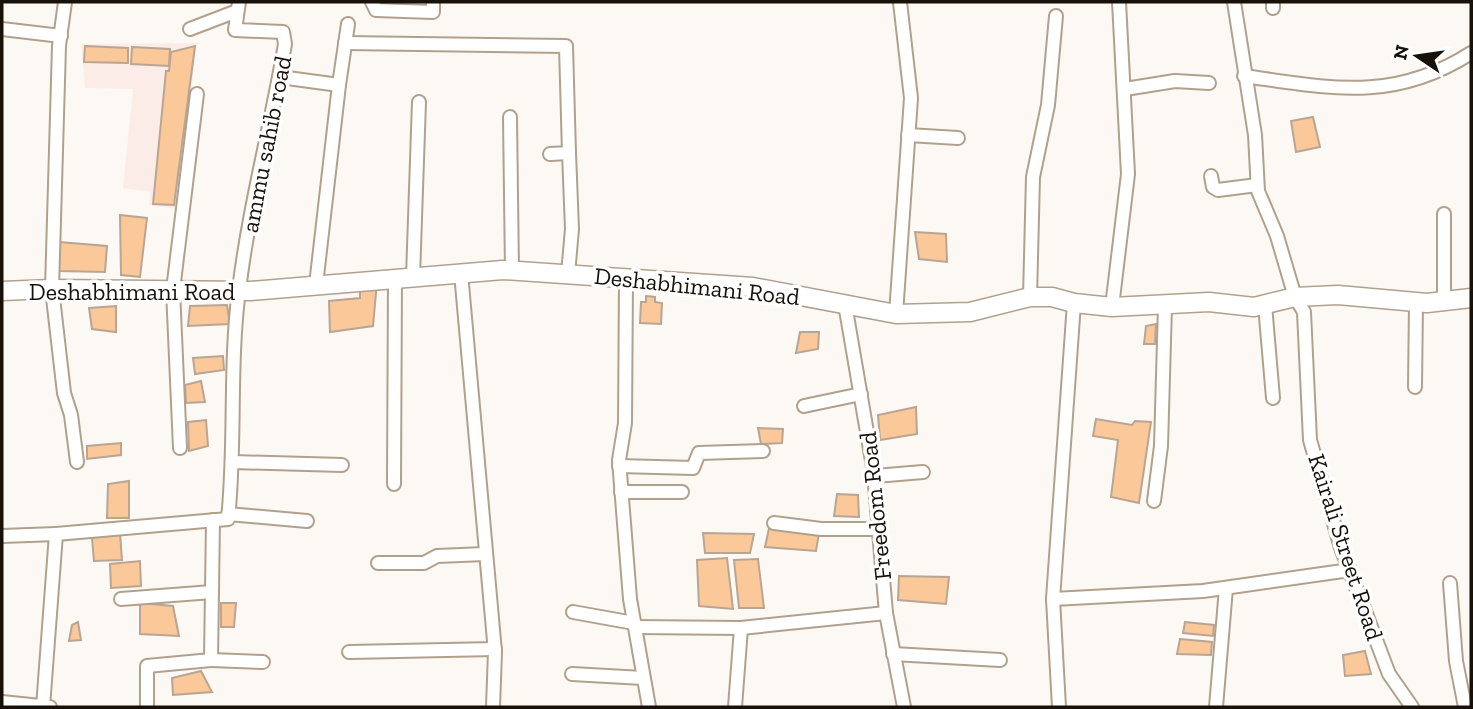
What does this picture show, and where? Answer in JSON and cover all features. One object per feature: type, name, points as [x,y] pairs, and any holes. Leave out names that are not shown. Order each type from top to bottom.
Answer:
[{"type":"street","points":[[65,2],[61,36],[52,289],[64,393],[71,415],[77,462]]},
{"type":"street","points":[[372,2],[376,10],[433,12],[433,2]]},
{"type":"street","points":[[896,314],[911,98],[900,2]]},
{"type":"street","points":[[1112,307],[1128,174],[1119,2]]},
{"type":"street","name":"Kairali Street Road","points":[[1234,2],[1255,135],[1258,185],[1295,297],[1304,312],[1310,440],[1350,570],[1389,674],[1412,707]]},
{"type":"street","points":[[190,29],[238,7]]},
{"type":"street","name":"ammu sahib road","points":[[229,514],[239,291],[285,44],[284,32],[235,30],[238,7]]},
{"type":"street","points":[[1030,297],[1033,177],[1048,105],[1056,16]]},
{"type":"street","points":[[316,285],[348,24]]},
{"type":"street","points":[[2,29],[61,36]]},
{"type":"street","points":[[345,43],[566,46],[572,229],[568,274]]},
{"type":"street","points":[[1244,76],[1364,90],[1399,84],[1426,75],[1452,65],[1471,52]]},
{"type":"street","points":[[280,77],[339,85]]},
{"type":"street","points":[[1125,89],[1175,81],[1209,83]]},
{"type":"street","points":[[180,448],[173,290],[197,94]]},
{"type":"street","points":[[394,484],[404,277],[419,102]]},
{"type":"street","points":[[510,117],[512,271]]},
{"type":"street","points":[[908,135],[958,138]]},
{"type":"street","points":[[550,154],[569,153]]},
{"type":"street","points":[[1211,176],[1213,187],[1218,190],[1258,185]]},
{"type":"street","points":[[1444,214],[1444,301]]},
{"type":"street","name":"Deshabhimani Road","points":[[2,291],[239,291],[512,271],[754,287],[896,314],[971,312],[1030,297],[1052,297],[1073,303],[1112,307],[1209,302],[1254,307],[1295,297],[1338,295],[1416,302],[1471,298]]},
{"type":"street","points":[[461,273],[474,387],[485,554],[495,649],[493,707]]},
{"type":"street","points":[[626,280],[625,423],[620,466],[621,492],[634,625],[649,707]]},
{"type":"street","points":[[1415,387],[1416,302]]},
{"type":"street","points":[[1059,707],[1053,600],[1073,303]]},
{"type":"street","name":"Freedom Road","points":[[845,304],[875,476],[886,613],[904,707]]},
{"type":"street","points":[[1265,304],[1273,398]]},
{"type":"street","points":[[1153,501],[1161,446],[1165,306]]},
{"type":"street","points":[[804,406],[861,394]]},
{"type":"street","points":[[620,466],[693,468],[699,453],[763,451]]},
{"type":"street","points":[[233,462],[342,465]]},
{"type":"street","points":[[875,476],[923,472]]},
{"type":"street","points":[[621,492],[682,492]]},
{"type":"street","points":[[2,536],[228,519],[229,514],[307,522]]},
{"type":"street","points":[[211,660],[213,520]]},
{"type":"street","points":[[774,523],[821,529],[880,529]]},
{"type":"street","points":[[43,706],[56,534]]},
{"type":"street","points":[[378,563],[424,563],[437,556],[485,554]]},
{"type":"street","points":[[1053,600],[1226,588],[1350,570]]},
{"type":"street","points":[[1450,583],[1456,661],[1465,707]]},
{"type":"street","points":[[1216,707],[1226,588]]},
{"type":"street","points":[[121,599],[212,592]]},
{"type":"street","points":[[573,612],[634,625],[741,628],[886,613]]},
{"type":"street","points":[[735,707],[741,628]]},
{"type":"street","points":[[349,652],[495,649]]},
{"type":"street","points":[[893,654],[1000,660]]},
{"type":"street","points":[[147,707],[147,666],[211,660],[263,662]]},
{"type":"street","points":[[572,674],[643,678]]},
{"type":"street","points":[[2,702],[15,706],[50,707]]},
{"type":"shaded area","points":[[197,43],[177,209],[149,205],[150,192],[123,188],[133,89],[85,88],[81,44]]},
{"type":"building","points":[[85,46],[128,48],[128,63],[84,62]]},
{"type":"building","points":[[195,46],[174,205],[153,204],[166,71],[169,71],[171,52]]},
{"type":"building","points":[[132,47],[170,49],[169,66],[131,64]]},
{"type":"building","points":[[1313,117],[1320,147],[1296,152],[1291,121]]},
{"type":"building","points":[[120,215],[147,218],[140,277],[121,275]]},
{"type":"building","points":[[915,232],[946,234],[947,262],[919,259]]},
{"type":"building","points":[[59,242],[107,246],[105,272],[58,271]]},
{"type":"building","points":[[377,282],[373,326],[330,332],[329,301],[360,298],[360,285]]},
{"type":"building","points":[[646,296],[655,297],[655,302],[662,303],[661,324],[640,323],[641,302],[646,302]]},
{"type":"building","points":[[227,305],[230,324],[188,326],[190,306]]},
{"type":"building","points":[[116,306],[116,332],[92,329],[89,308]]},
{"type":"building","points":[[1156,324],[1155,344],[1144,344],[1146,326]]},
{"type":"building","points":[[800,332],[819,332],[818,349],[796,353]]},
{"type":"building","points":[[223,356],[224,370],[195,374],[193,358]]},
{"type":"building","points":[[201,381],[205,402],[186,403],[185,385]]},
{"type":"building","points":[[916,407],[917,434],[880,440],[878,415]]},
{"type":"building","points":[[1096,419],[1132,425],[1135,421],[1151,422],[1139,503],[1111,497],[1118,440],[1093,436]]},
{"type":"building","points":[[206,420],[208,446],[189,451],[188,422]]},
{"type":"building","points":[[758,428],[783,429],[782,443],[761,444]]},
{"type":"building","points":[[121,443],[121,455],[87,459],[87,446]]},
{"type":"building","points":[[129,481],[129,518],[107,518],[108,484]]},
{"type":"building","points":[[837,494],[858,495],[859,517],[834,516]]},
{"type":"building","points":[[769,528],[819,533],[816,551],[765,547]]},
{"type":"building","points":[[120,533],[122,560],[94,561],[92,538]]},
{"type":"building","points":[[703,533],[754,534],[750,553],[705,553]]},
{"type":"building","points":[[727,558],[733,609],[699,606],[697,560]]},
{"type":"building","points":[[758,559],[764,608],[739,608],[734,560]]},
{"type":"building","points":[[140,561],[141,586],[111,588],[110,564]]},
{"type":"building","points":[[899,576],[949,577],[946,604],[898,600]]},
{"type":"building","points":[[140,603],[173,606],[179,636],[140,634]]},
{"type":"building","points":[[221,603],[236,603],[234,627],[221,627]]},
{"type":"building","points":[[78,622],[81,640],[69,641],[72,625]]},
{"type":"building","points":[[1185,622],[1214,625],[1213,636],[1183,633]]},
{"type":"building","points":[[1180,639],[1212,642],[1211,655],[1177,654]]},
{"type":"building","points":[[1365,651],[1371,674],[1345,676],[1343,655]]},
{"type":"building","points":[[201,671],[212,692],[173,695],[172,678]]}]
